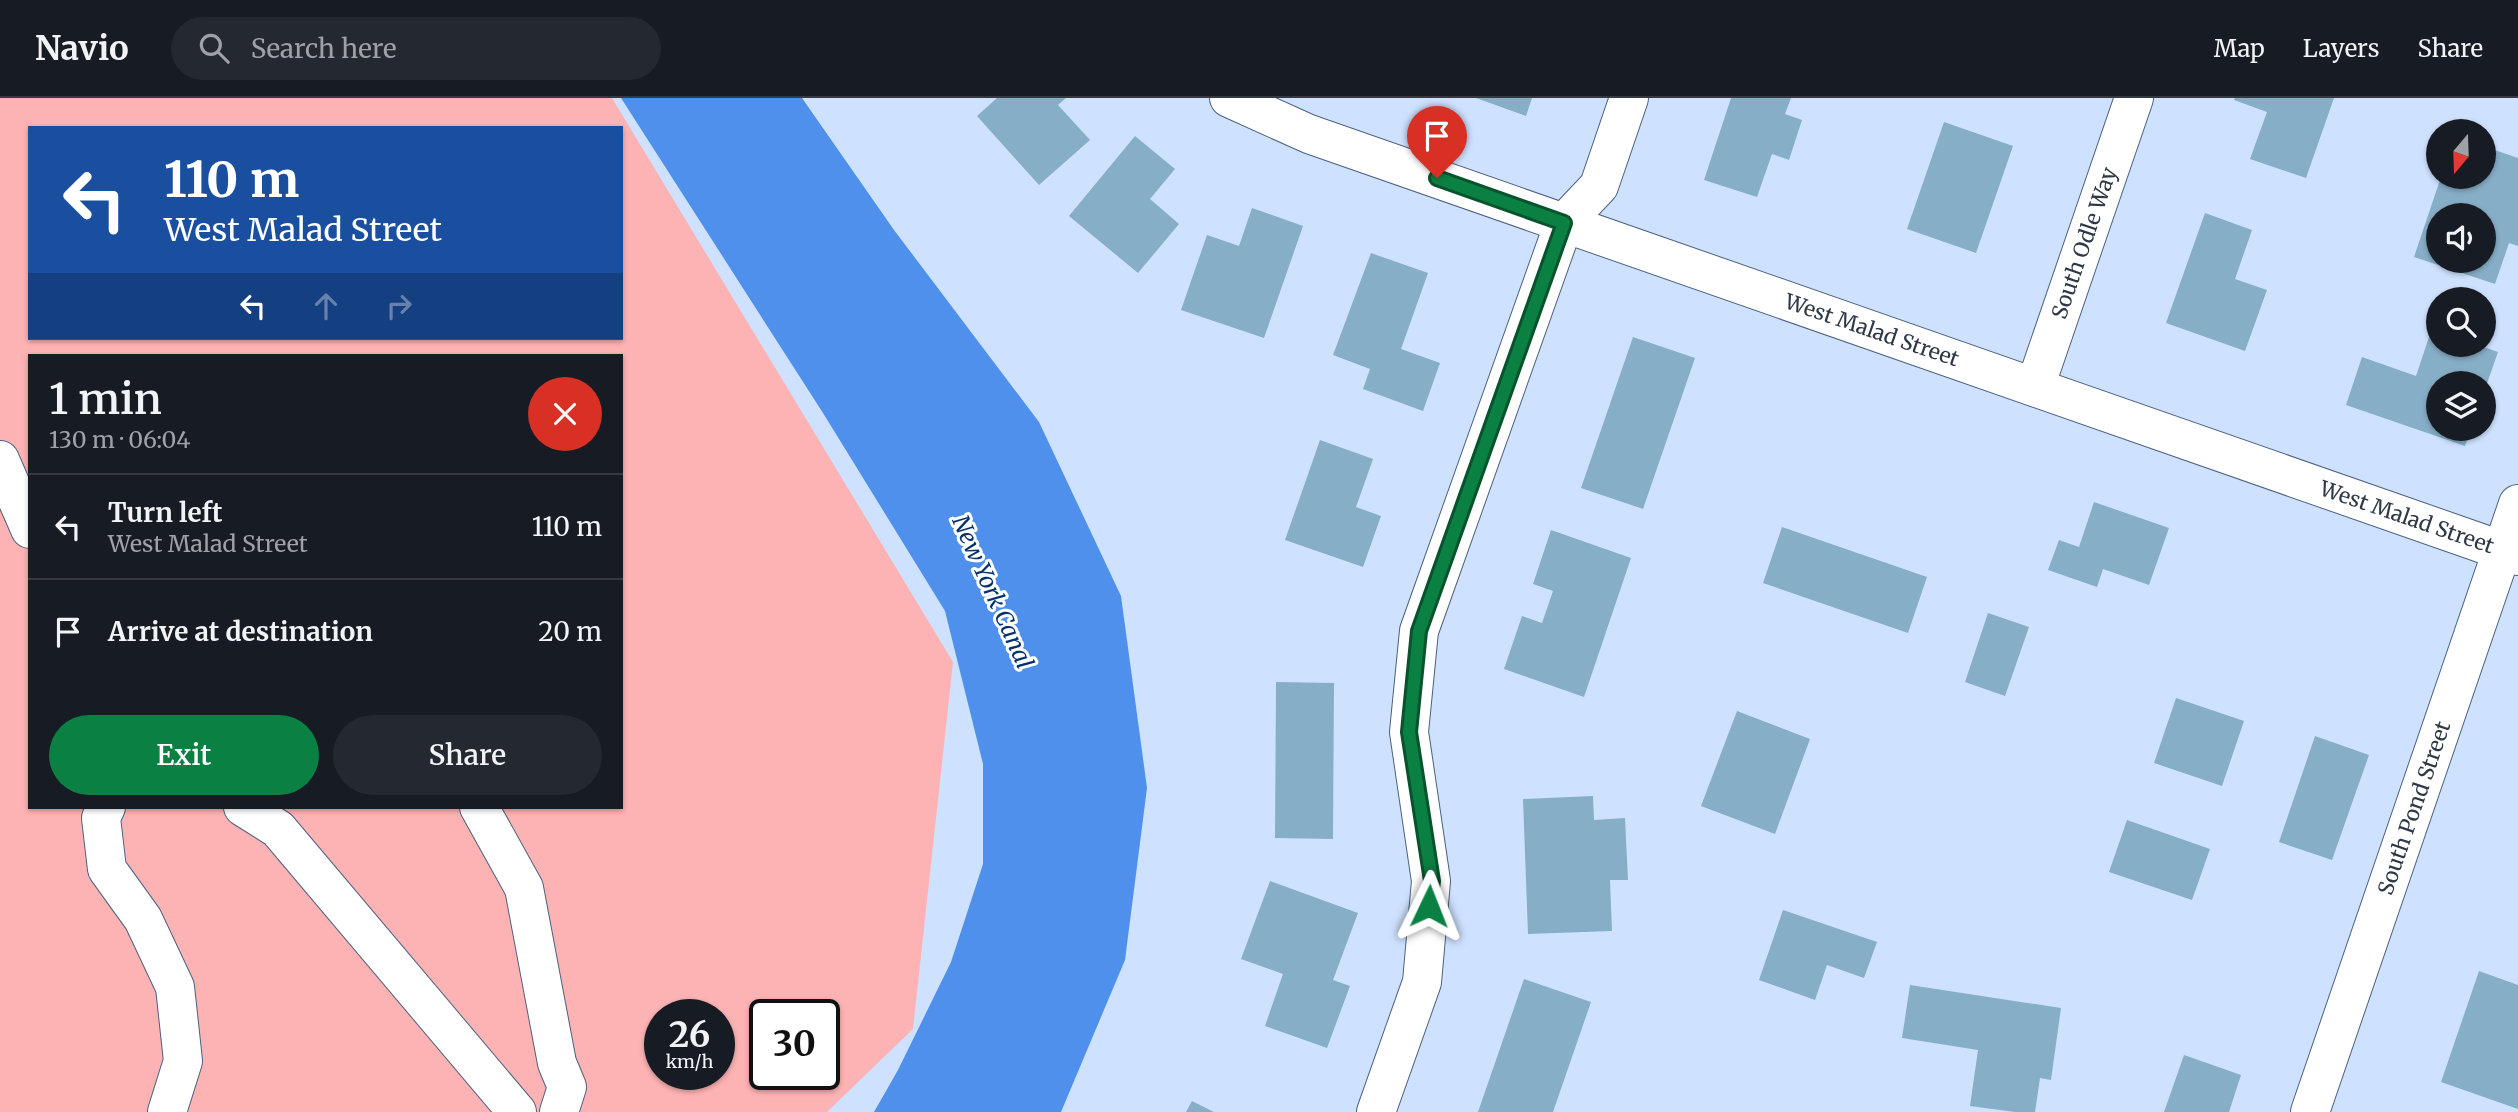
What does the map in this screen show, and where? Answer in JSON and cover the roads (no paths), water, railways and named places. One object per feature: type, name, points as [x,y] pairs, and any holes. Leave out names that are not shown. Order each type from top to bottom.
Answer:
[{"type":"street","name":"West Malad Street","points":[[1229,98],[1309,134],[2510,553]]},
{"type":"street","points":[[1376,1112],[1422,982],[1432,881],[1409,732],[1419,631],[1564,223],[1599,186],[1629,98]]},
{"type":"street","name":"South Odle Way","points":[[2035,387],[2134,98]]},
{"type":"street","points":[[0,460],[28,525]]},
{"type":"street","name":"South Pond Street","points":[[2310,1112],[2510,553],[2518,504]]},
{"type":"street","points":[[105,809],[101,818],[107,869],[142,919],[175,986],[183,1061],[167,1112]]},
{"type":"street","points":[[246,809],[278,829],[517,1112]]},
{"type":"street","points":[[481,809],[524,888],[557,1063],[566,1087],[559,1112]]},
{"type":"water","name":"New York Canal","points":[[621,98],[802,98],[894,230],[1039,422],[1121,596],[1147,788],[1125,960],[1061,1112],[874,1112],[898,1070],[951,962],[983,864],[983,764],[945,611],[823,413]]}]
